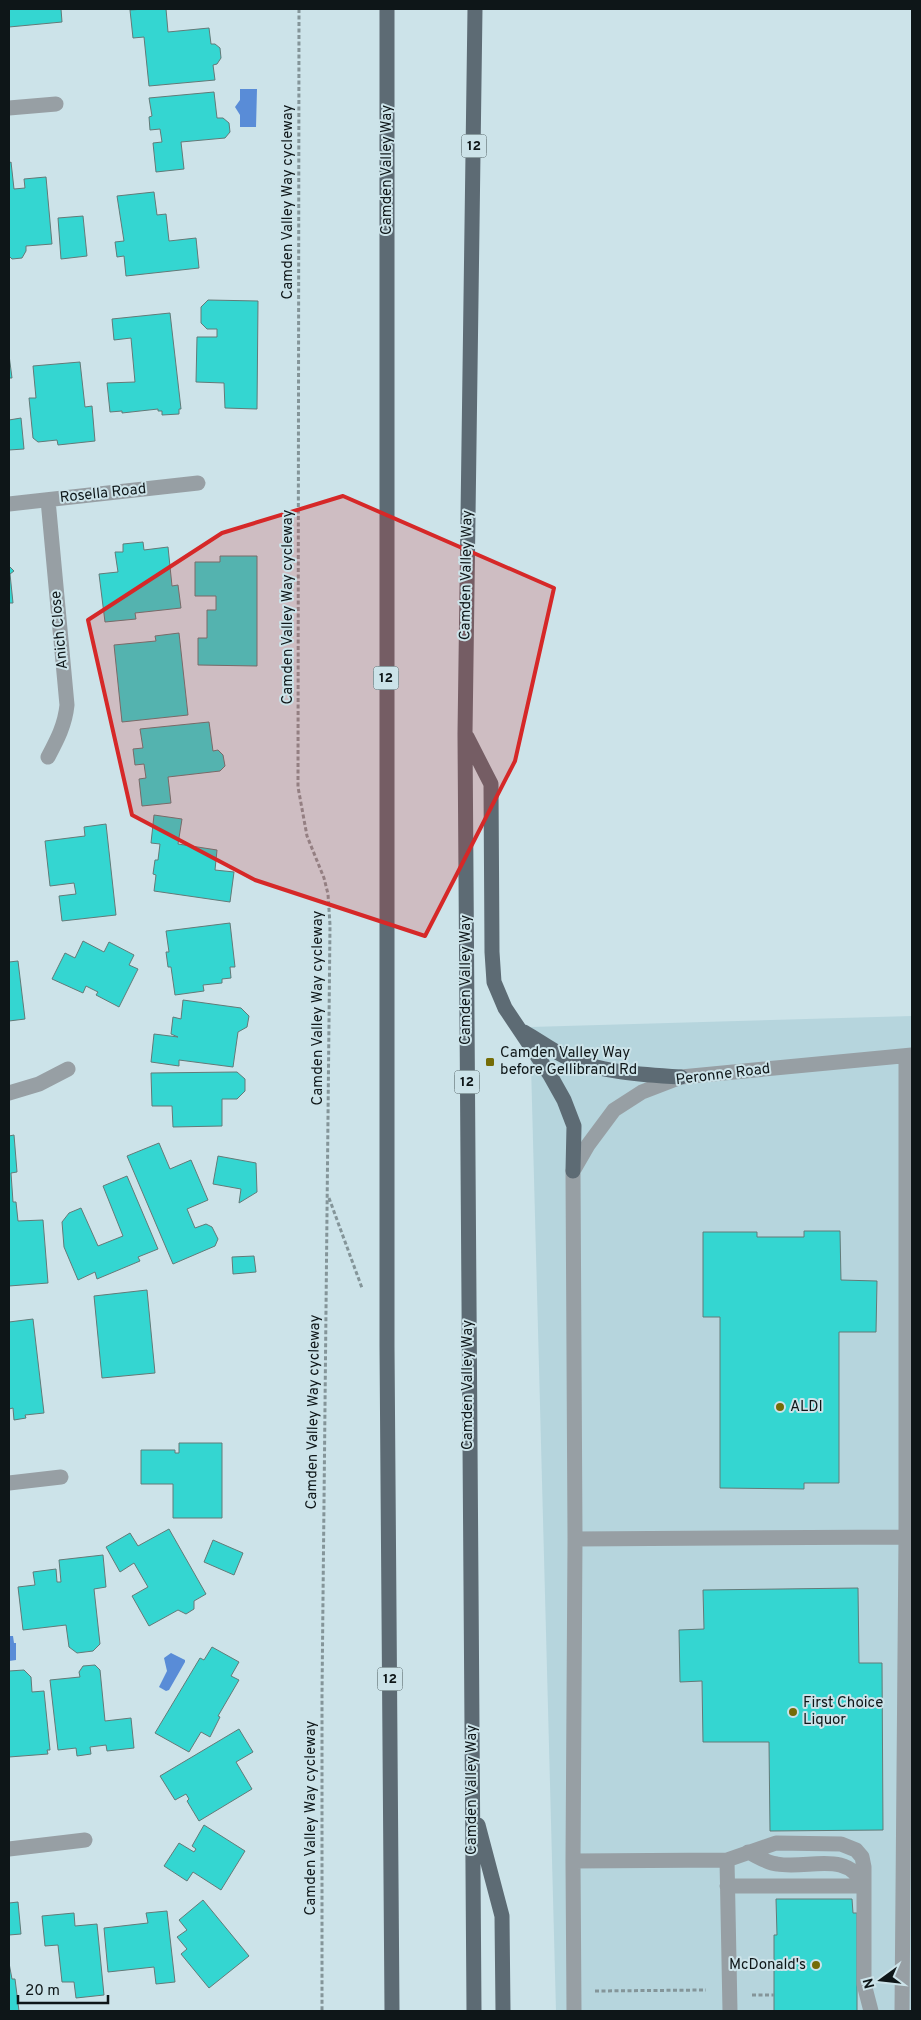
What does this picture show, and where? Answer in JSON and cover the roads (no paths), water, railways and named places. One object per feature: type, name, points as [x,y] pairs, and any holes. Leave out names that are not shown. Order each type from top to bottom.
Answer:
[{"type":"main road","name":"Camden Valley Way","points":[[387,9],[387,1346],[392,2011]]},
{"type":"main road","name":"Camden Valley Way","points":[[474,2011],[465,734],[476,9]]},
{"type":"main road","points":[[465,734],[491,784],[492,952],[494,982],[505,1008],[550,1075],[564,1100],[574,1126],[573,1171]]},
{"type":"main road","points":[[519,1029],[565,1057],[631,1074],[681,1077]]},
{"type":"main road","points":[[472,1804],[502,1916],[503,2011]]},
{"type":"street","points":[[9,108],[56,104]]},
{"type":"street","name":"Rosella Road","points":[[9,504],[198,484]]},
{"type":"street","name":"Anich Close","points":[[48,500],[67,705],[66,718],[61,732],[48,757]]},
{"type":"street","points":[[902,2011],[909,1056]]},
{"type":"street","name":"Peronne Road","points":[[573,1171],[588,1145],[614,1110],[642,1092],[681,1077],[909,1056]]},
{"type":"street","points":[[9,1092],[39,1084],[68,1069]]},
{"type":"street","points":[[573,1171],[575,1539],[574,2011]]},
{"type":"street","points":[[9,1482],[61,1477]]},
{"type":"street","points":[[575,1539],[906,1537]]},
{"type":"street","points":[[9,1849],[85,1840]]},
{"type":"street","points":[[573,1861],[727,1860],[776,1843],[841,1844],[850,1846],[862,1857],[864,1867],[864,1984],[871,2011]]},
{"type":"street","points":[[748,1852],[776,1864],[847,1866],[859,1876],[864,1886]]},
{"type":"street","points":[[727,1860],[730,2011]]},
{"type":"street","points":[[727,1886],[864,1886]]},
{"type":"water","points":[[240,89],[257,89],[256,127],[240,127],[240,115],[235,107],[240,100]]},
{"type":"water","points":[[9,1636],[13,1636],[14,1643],[16,1643],[16,1660],[9,1661]]},
{"type":"water","points":[[171,1653],[185,1660],[185,1662],[169,1690],[166,1691],[159,1687],[167,1671],[164,1658]]},
{"type":"place","name":"Camden Valley Way before Gellibrand Rd","points":[[490,1062]]},
{"type":"place","name":"ALDI","points":[[780,1407]]},
{"type":"place","name":"First Choice Liquor","points":[[793,1712]]},
{"type":"place","name":"McDonald's","points":[[816,1965]]}]
